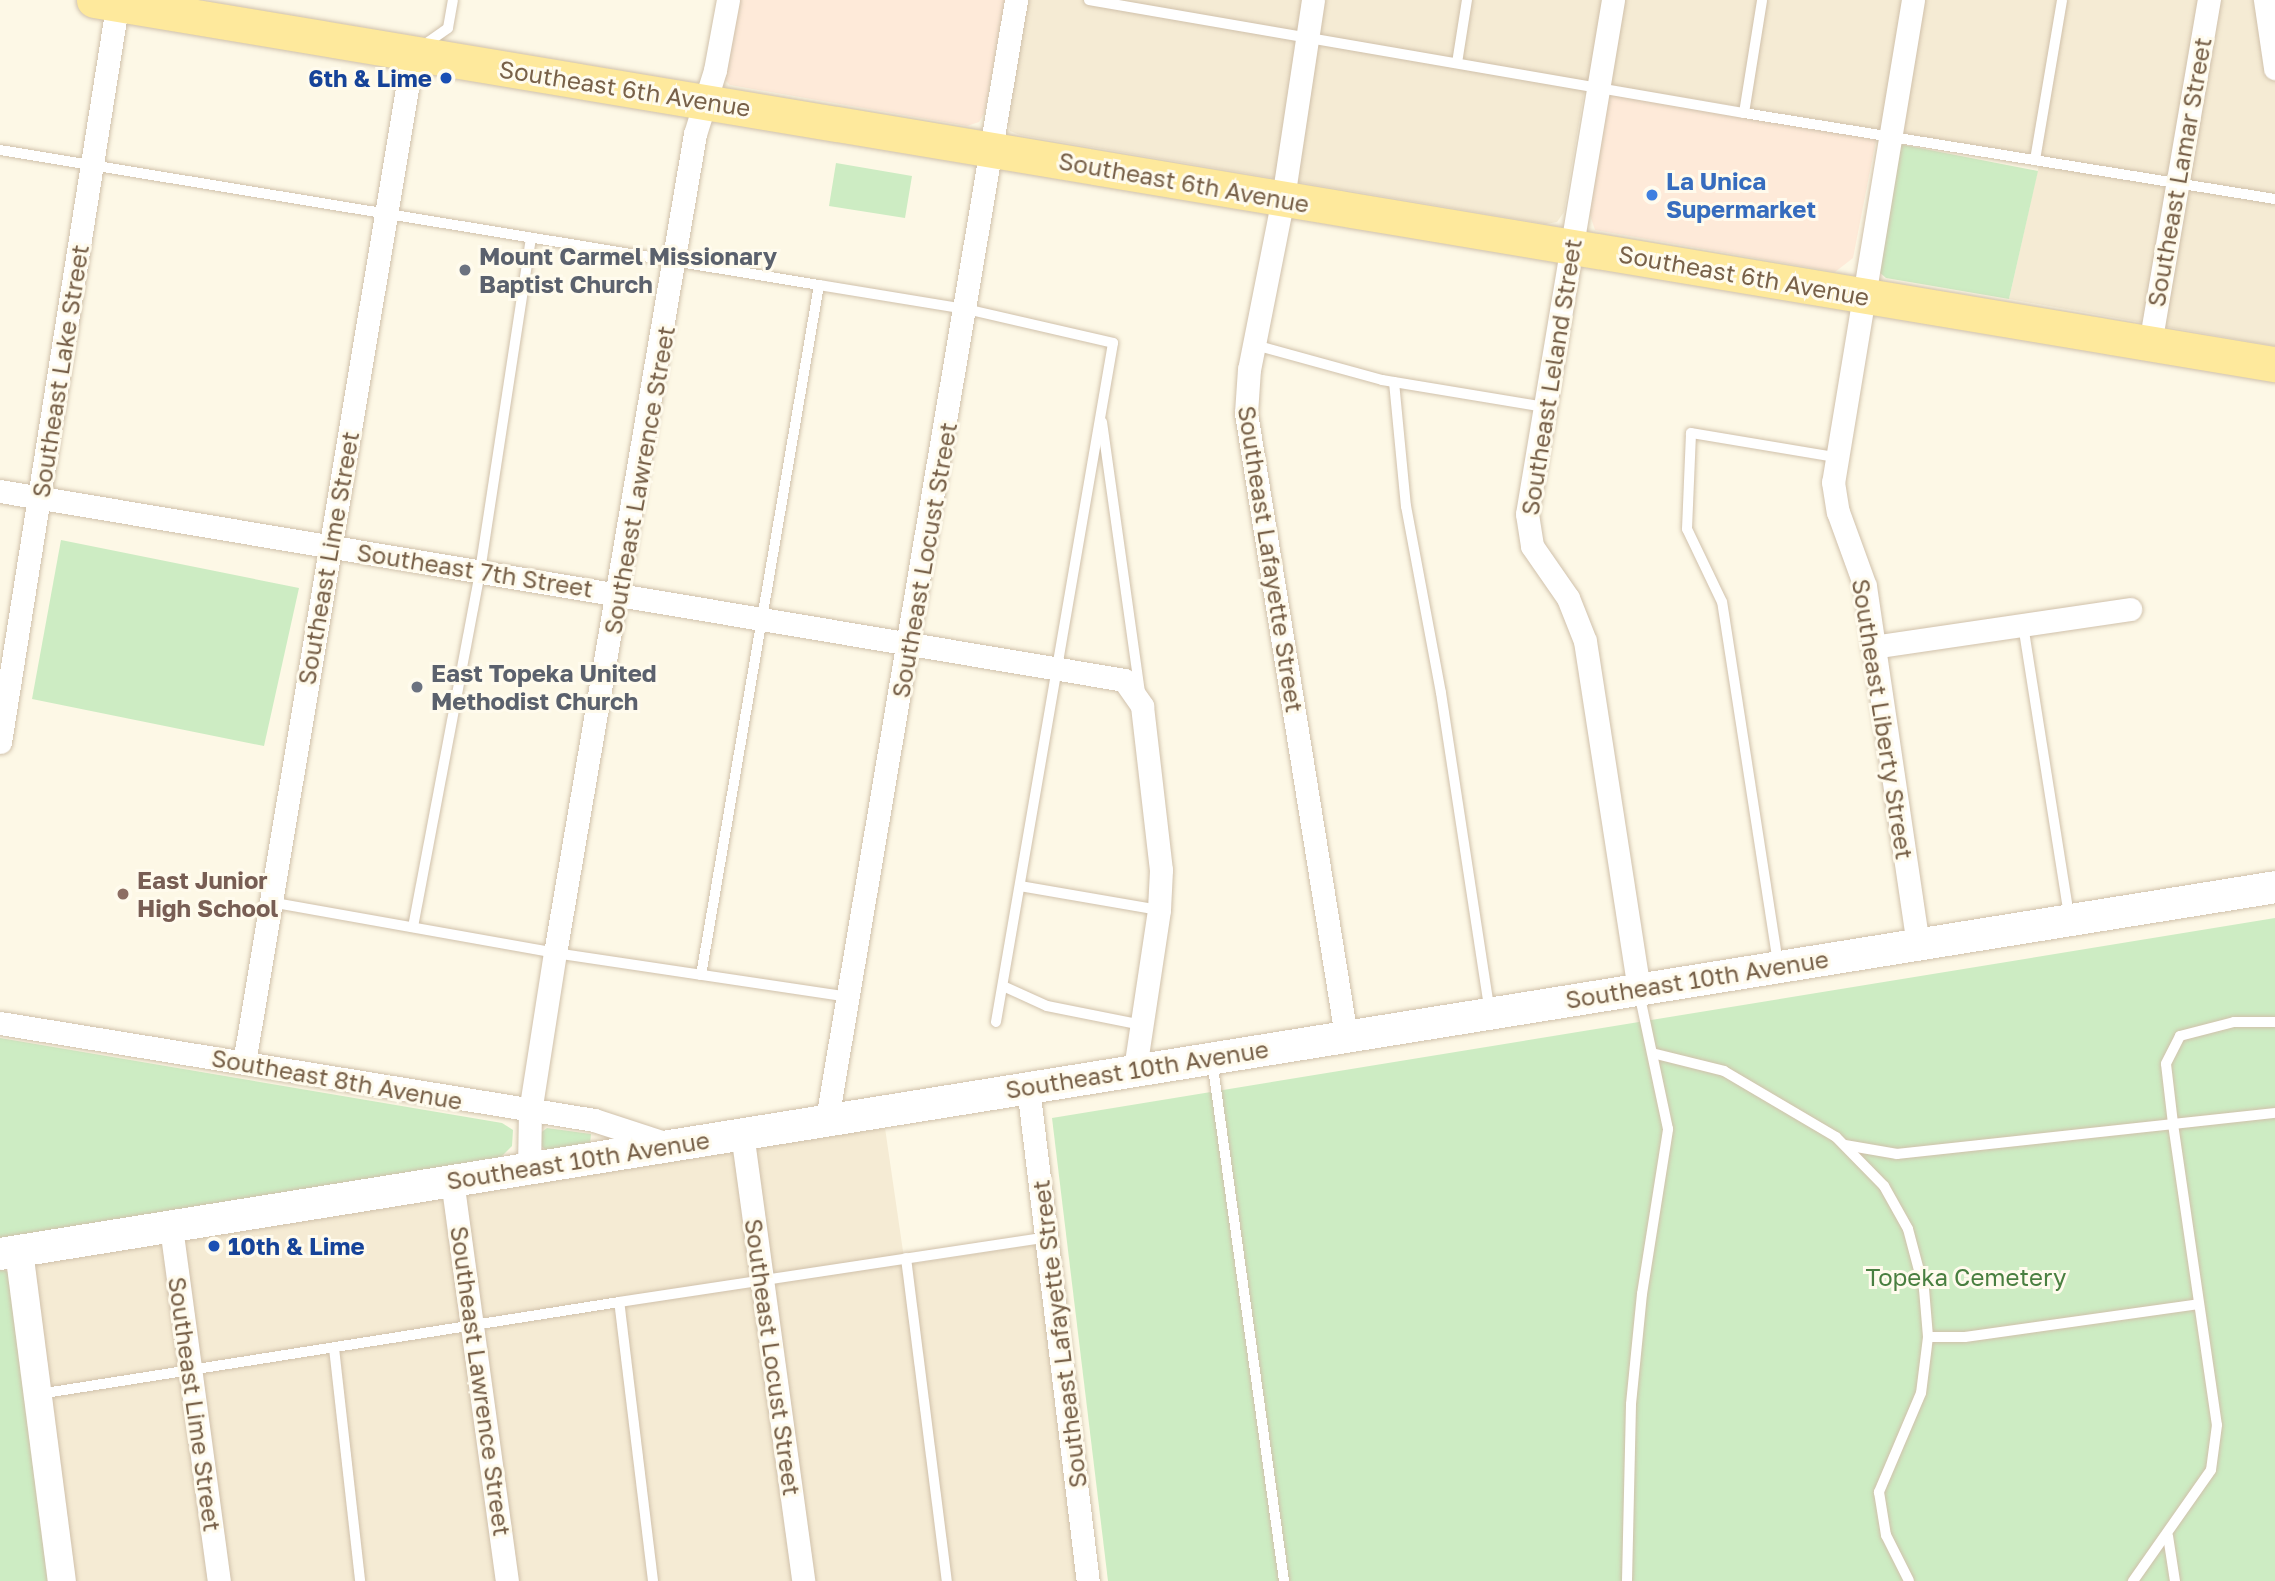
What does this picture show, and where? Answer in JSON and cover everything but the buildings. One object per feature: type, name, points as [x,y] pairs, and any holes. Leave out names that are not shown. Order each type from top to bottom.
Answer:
[{"type":"main road","name":"Southeast 6th Avenue","points":[[110,1],[2275,364]]},
{"type":"main road","name":"Southeast 10th Avenue","points":[[10,1252],[2275,887]]},
{"type":"street","name":"Southeast Lawrence Street","points":[[529,1168],[530,1112],[555,953],[620,594],[695,134],[728,0]]},
{"type":"street","name":"Southeast Locust Street","points":[[827,1119],[910,643],[1016,0]]},
{"type":"street","name":"Southeast Lafayette Street","points":[[1312,0],[1283,198],[1255,345],[1246,413],[1346,1035]]},
{"type":"street","name":"Southeast Leland Street","points":[[1613,0],[1527,514],[1528,531],[1539,560],[1568,598],[1585,641],[1639,989]]},
{"type":"street","name":"Southeast Liberty Street","points":[[1913,0],[1835,457],[1835,497],[1865,586],[1918,944]]},
{"type":"street","name":"Southeast Lamar Street","points":[[2150,344],[2209,0]]},
{"type":"street","points":[[2265,0],[2275,68]]},
{"type":"street","name":"Southeast Lake Street","points":[[0,742],[93,165],[110,1]]},
{"type":"street","name":"Southeast Lime Street","points":[[244,1063],[413,53]]},
{"type":"street","name":"Southeast 7th Street","points":[[0,491],[1057,666],[1124,680],[1142,706]]},
{"type":"street","points":[[1874,647],[2130,609]]},
{"type":"street","points":[[1135,1069],[1159,910],[1161,870],[1142,706]]},
{"type":"street","name":"Southeast 8th Avenue","points":[[0,1023],[530,1112],[594,1120],[671,1145]]},
{"type":"street","name":"Southeast Lafayette Street","points":[[1028,1087],[1088,1581]]},
{"type":"street","name":"Southeast Locust Street","points":[[742,1133],[803,1581]]},
{"type":"street","name":"Southeast Lawrence Street","points":[[452,1180],[475,1327],[508,1581]]},
{"type":"street","name":"Southeast Lime Street","points":[[171,1227],[219,1581]]},
{"type":"street","points":[[10,1252],[38,1394],[62,1581]]},
{"type":"lane","points":[[413,53],[448,27],[453,0]]},
{"type":"lane","points":[[1089,0],[1305,39],[1457,62],[1744,113],[1891,134],[2275,200]]},
{"type":"lane","points":[[1161,13],[1164,0]]},
{"type":"lane","points":[[1457,62],[1467,0]]},
{"type":"lane","points":[[1744,113],[1762,0]]},
{"type":"lane","points":[[2035,160],[2062,0]]},
{"type":"lane","points":[[0,150],[966,309],[1113,343],[996,1022]]},
{"type":"lane","points":[[414,927],[480,571],[531,238]]},
{"type":"lane","points":[[701,975],[765,619],[820,285]]},
{"type":"lane","points":[[1255,345],[1394,382],[1545,407]]},
{"type":"lane","points":[[1394,382],[1406,506],[1441,693],[1490,1013]]},
{"type":"lane","points":[[1101,412],[1142,706]]},
{"type":"lane","points":[[1779,966],[1722,603],[1687,529],[1691,433],[1835,457]]},
{"type":"lane","points":[[2023,625],[2069,920]]},
{"type":"lane","points":[[1020,886],[1159,910]]},
{"type":"lane","points":[[271,902],[555,953],[848,997]]},
{"type":"lane","points":[[1003,986],[1047,1006],[1142,1025]]},
{"type":"lane","points":[[1627,1581],[1631,1404],[1642,1294],[1668,1129],[1656,1054],[1639,989]]},
{"type":"lane","points":[[2133,1581],[2168,1536],[2211,1470],[2217,1425],[2166,1064],[2180,1036],[2234,1022],[2275,1022]]},
{"type":"lane","points":[[1656,1054],[1724,1071],[1844,1146],[1884,1186],[1908,1228],[1924,1289],[1928,1337],[1921,1393],[1879,1492],[1886,1535],[1909,1581]]},
{"type":"lane","points":[[1212,1057],[1284,1581]]},
{"type":"lane","points":[[1844,1146],[1897,1154],[2275,1113]]},
{"type":"lane","points":[[38,1394],[1047,1237]]},
{"type":"lane","points":[[906,1258],[947,1581]]},
{"type":"lane","points":[[619,1302],[653,1581]]},
{"type":"lane","points":[[1928,1337],[1965,1337],[2199,1304]]},
{"type":"lane","points":[[334,1349],[360,1581]]},
{"type":"lane","points":[[2168,1536],[2175,1581]]},
{"type":"shaded area","points":[[737,0],[1005,0],[985,112],[979,122],[967,126],[730,85],[724,79]]},
{"type":"shaded area","points":[[1027,0],[2275,0],[2275,346],[2009,299],[2041,156],[1586,81],[1564,212],[1557,222],[1546,224],[1020,135],[1010,131],[1006,109]]},
{"type":"shaded area","points":[[1611,86],[1878,130],[1853,258],[1835,272],[1595,230],[1589,212]]},
{"type":"shaded area","points":[[885,1128],[905,1265],[1038,1244],[1080,1581],[69,1581],[34,1267],[42,1258]]},
{"type":"green space","points":[[1899,144],[2038,171],[2009,299],[1886,278],[1879,272]]},
{"type":"green space","points":[[836,163],[912,176],[905,218],[829,206]]},
{"type":"green space","points":[[61,540],[299,588],[264,746],[32,699]]},
{"type":"green space","name":"Topeka Cemetery","points":[[2275,918],[2275,1581],[1108,1581],[1052,1118]]},
{"type":"green space","points":[[0,1038],[502,1123],[513,1130],[512,1146],[498,1160],[0,1240]]},
{"type":"green space","points":[[547,1128],[591,1134],[590,1144],[547,1151],[539,1144],[539,1134]]},
{"type":"green space","points":[[0,1268],[10,1273],[50,1581],[0,1581]]},
{"type":"place","name":"6th & Lime","points":[[446,78]]},
{"type":"place","name":"La Unica Supermarket","points":[[1652,195]]},
{"type":"place","name":"Mount Carmel Missionary Baptist Church","points":[[465,270]]},
{"type":"place","name":"East Topeka United Methodist Church","points":[[417,687]]},
{"type":"place","name":"East Junior High School","points":[[123,894]]},
{"type":"place","name":"10th & Lime","points":[[214,1246]]}]
